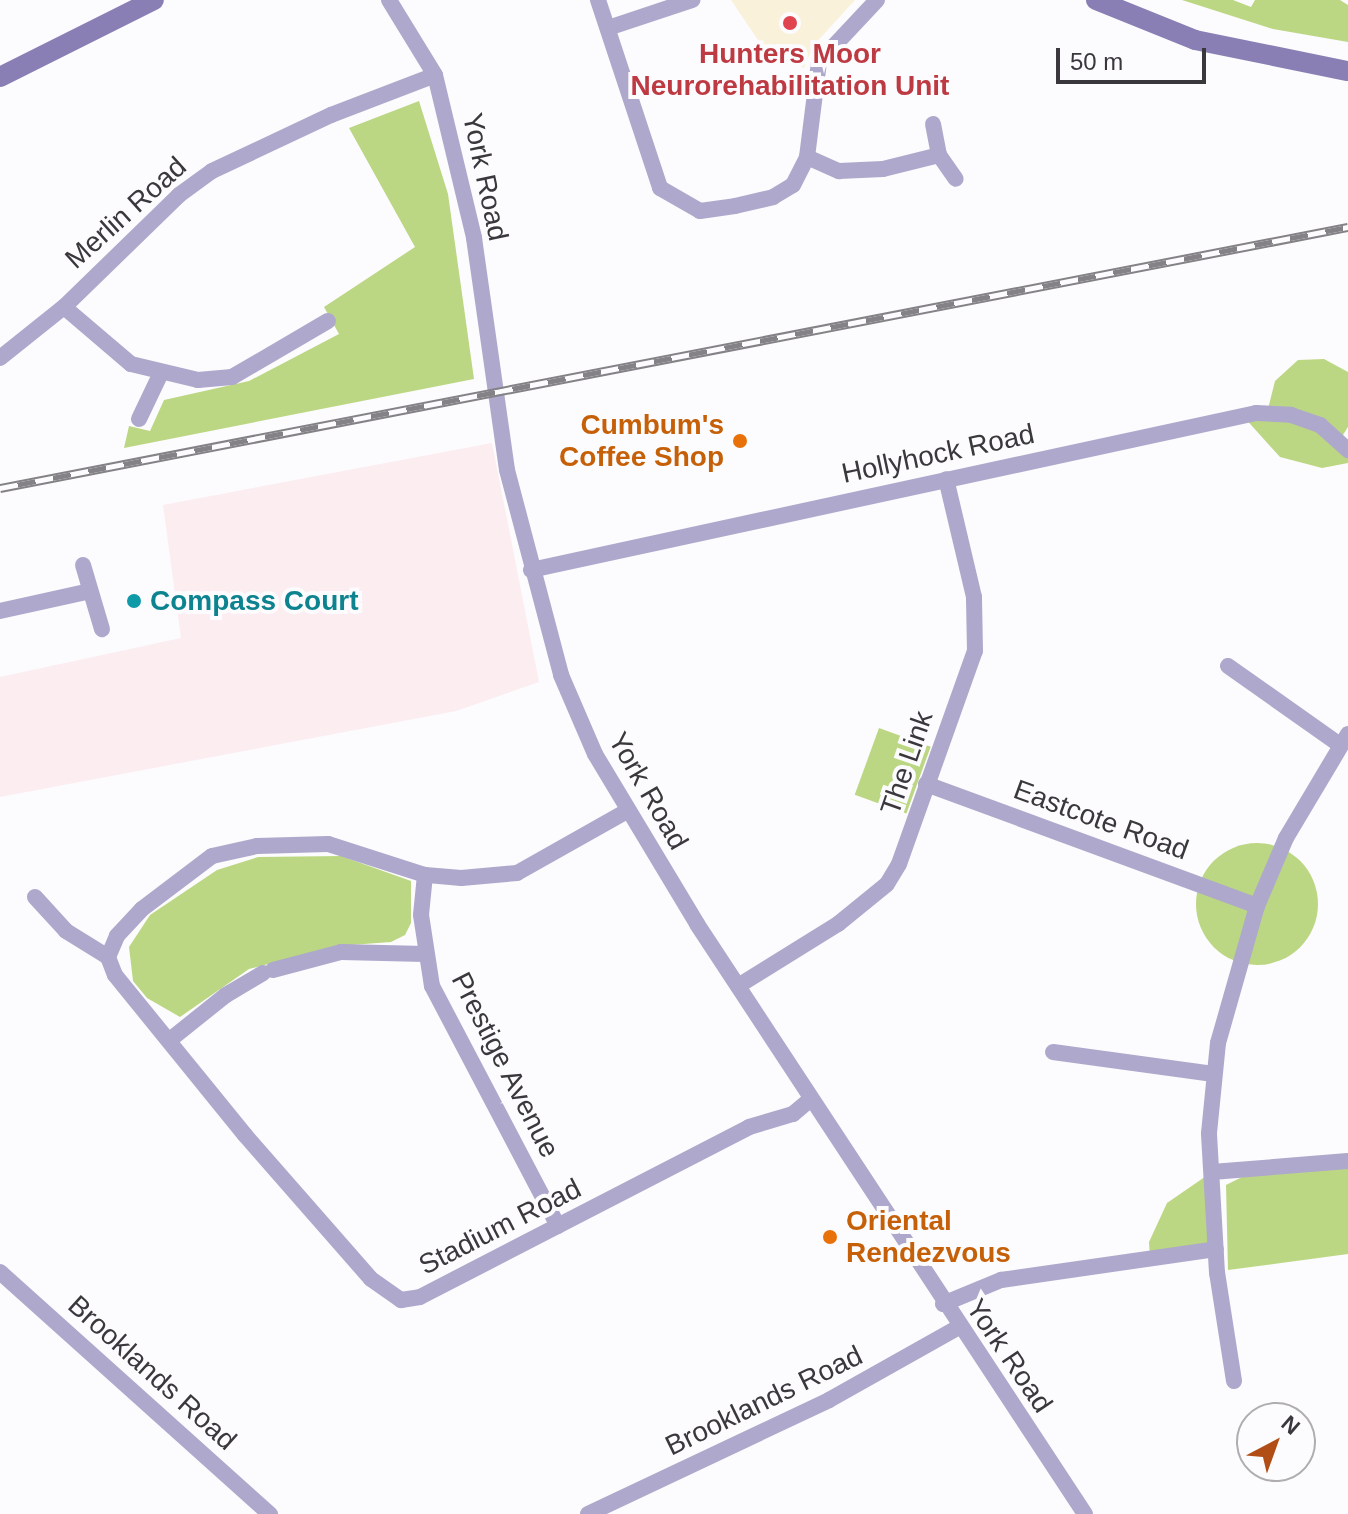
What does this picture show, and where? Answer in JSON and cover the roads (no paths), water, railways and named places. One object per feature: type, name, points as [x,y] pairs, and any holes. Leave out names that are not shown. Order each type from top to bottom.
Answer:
[{"type":"main road","points":[[0,77],[154,0]]},
{"type":"main road","points":[[1096,0],[1195,40],[1348,71]]},
{"type":"street","name":"York Road","points":[[389,0],[435,75],[474,238],[499,428],[531,570],[561,675],[627,811],[943,1304],[1085,1514]]},
{"type":"street","points":[[598,0],[648,164],[660,188],[681,203],[700,211],[773,197],[793,185],[807,157],[819,62],[877,0]]},
{"type":"street","points":[[608,28],[692,0]]},
{"type":"street","name":"Merlin Road","points":[[0,358],[64,307],[179,195],[212,171],[331,115],[435,75]]},
{"type":"street","points":[[933,124],[939,155],[956,179]]},
{"type":"street","points":[[807,157],[839,171],[883,169],[939,155]]},
{"type":"street","points":[[64,307],[131,364],[160,375],[198,380],[232,377],[328,321]]},
{"type":"street","points":[[139,419],[160,375]]},
{"type":"street","name":"Hollyhock Road","points":[[531,570],[946,479],[1267,413],[1320,425],[1348,450]]},
{"type":"street","name":"The Link","points":[[738,986],[838,924],[887,884],[907,844],[975,651],[974,597],[946,479]]},
{"type":"street","points":[[83,565],[102,629]]},
{"type":"street","points":[[0,611],[90,591]]},
{"type":"street","points":[[1228,666],[1344,740],[1286,838],[1257,906],[1238,963],[1213,1074],[1212,1172],[1216,1249],[1234,1381]]},
{"type":"street","name":"Eastcote Road","points":[[926,784],[1257,906]]},
{"type":"street","points":[[108,957],[117,936],[142,909],[212,856],[257,846],[328,844],[425,875],[461,878],[517,873],[627,811]]},
{"type":"street","name":"Prestige Avenue","points":[[425,875],[421,915],[425,954],[446,1017],[558,1226]]},
{"type":"street","name":"Stadium Road","points":[[35,897],[66,931],[108,957],[115,975],[171,1039],[245,1135],[385,1294],[401,1300],[420,1297],[749,1127],[793,1114],[811,1099]]},
{"type":"street","points":[[171,1039],[226,995],[268,972],[341,952],[425,954]]},
{"type":"street","points":[[1053,1052],[1213,1074]]},
{"type":"street","points":[[1212,1172],[1348,1161]]},
{"type":"street","points":[[943,1304],[1001,1280],[1216,1249]]},
{"type":"street","name":"Brooklands Road","points":[[0,1272],[270,1514]]},
{"type":"street","name":"Brooklands Road","points":[[588,1514],[829,1400],[959,1327]]},
{"type":"railway","points":[[0,488],[1348,227]]},
{"type":"place","name":"Hunters Moor Neurorehabilitation Unit","points":[[790,23]]},
{"type":"place","name":"Cumbum's Coffee Shop","points":[[740,441]]},
{"type":"place","name":"Compass Court","points":[[134,601]]},
{"type":"place","name":"Oriental Rendezvous","points":[[830,1237]]}]
